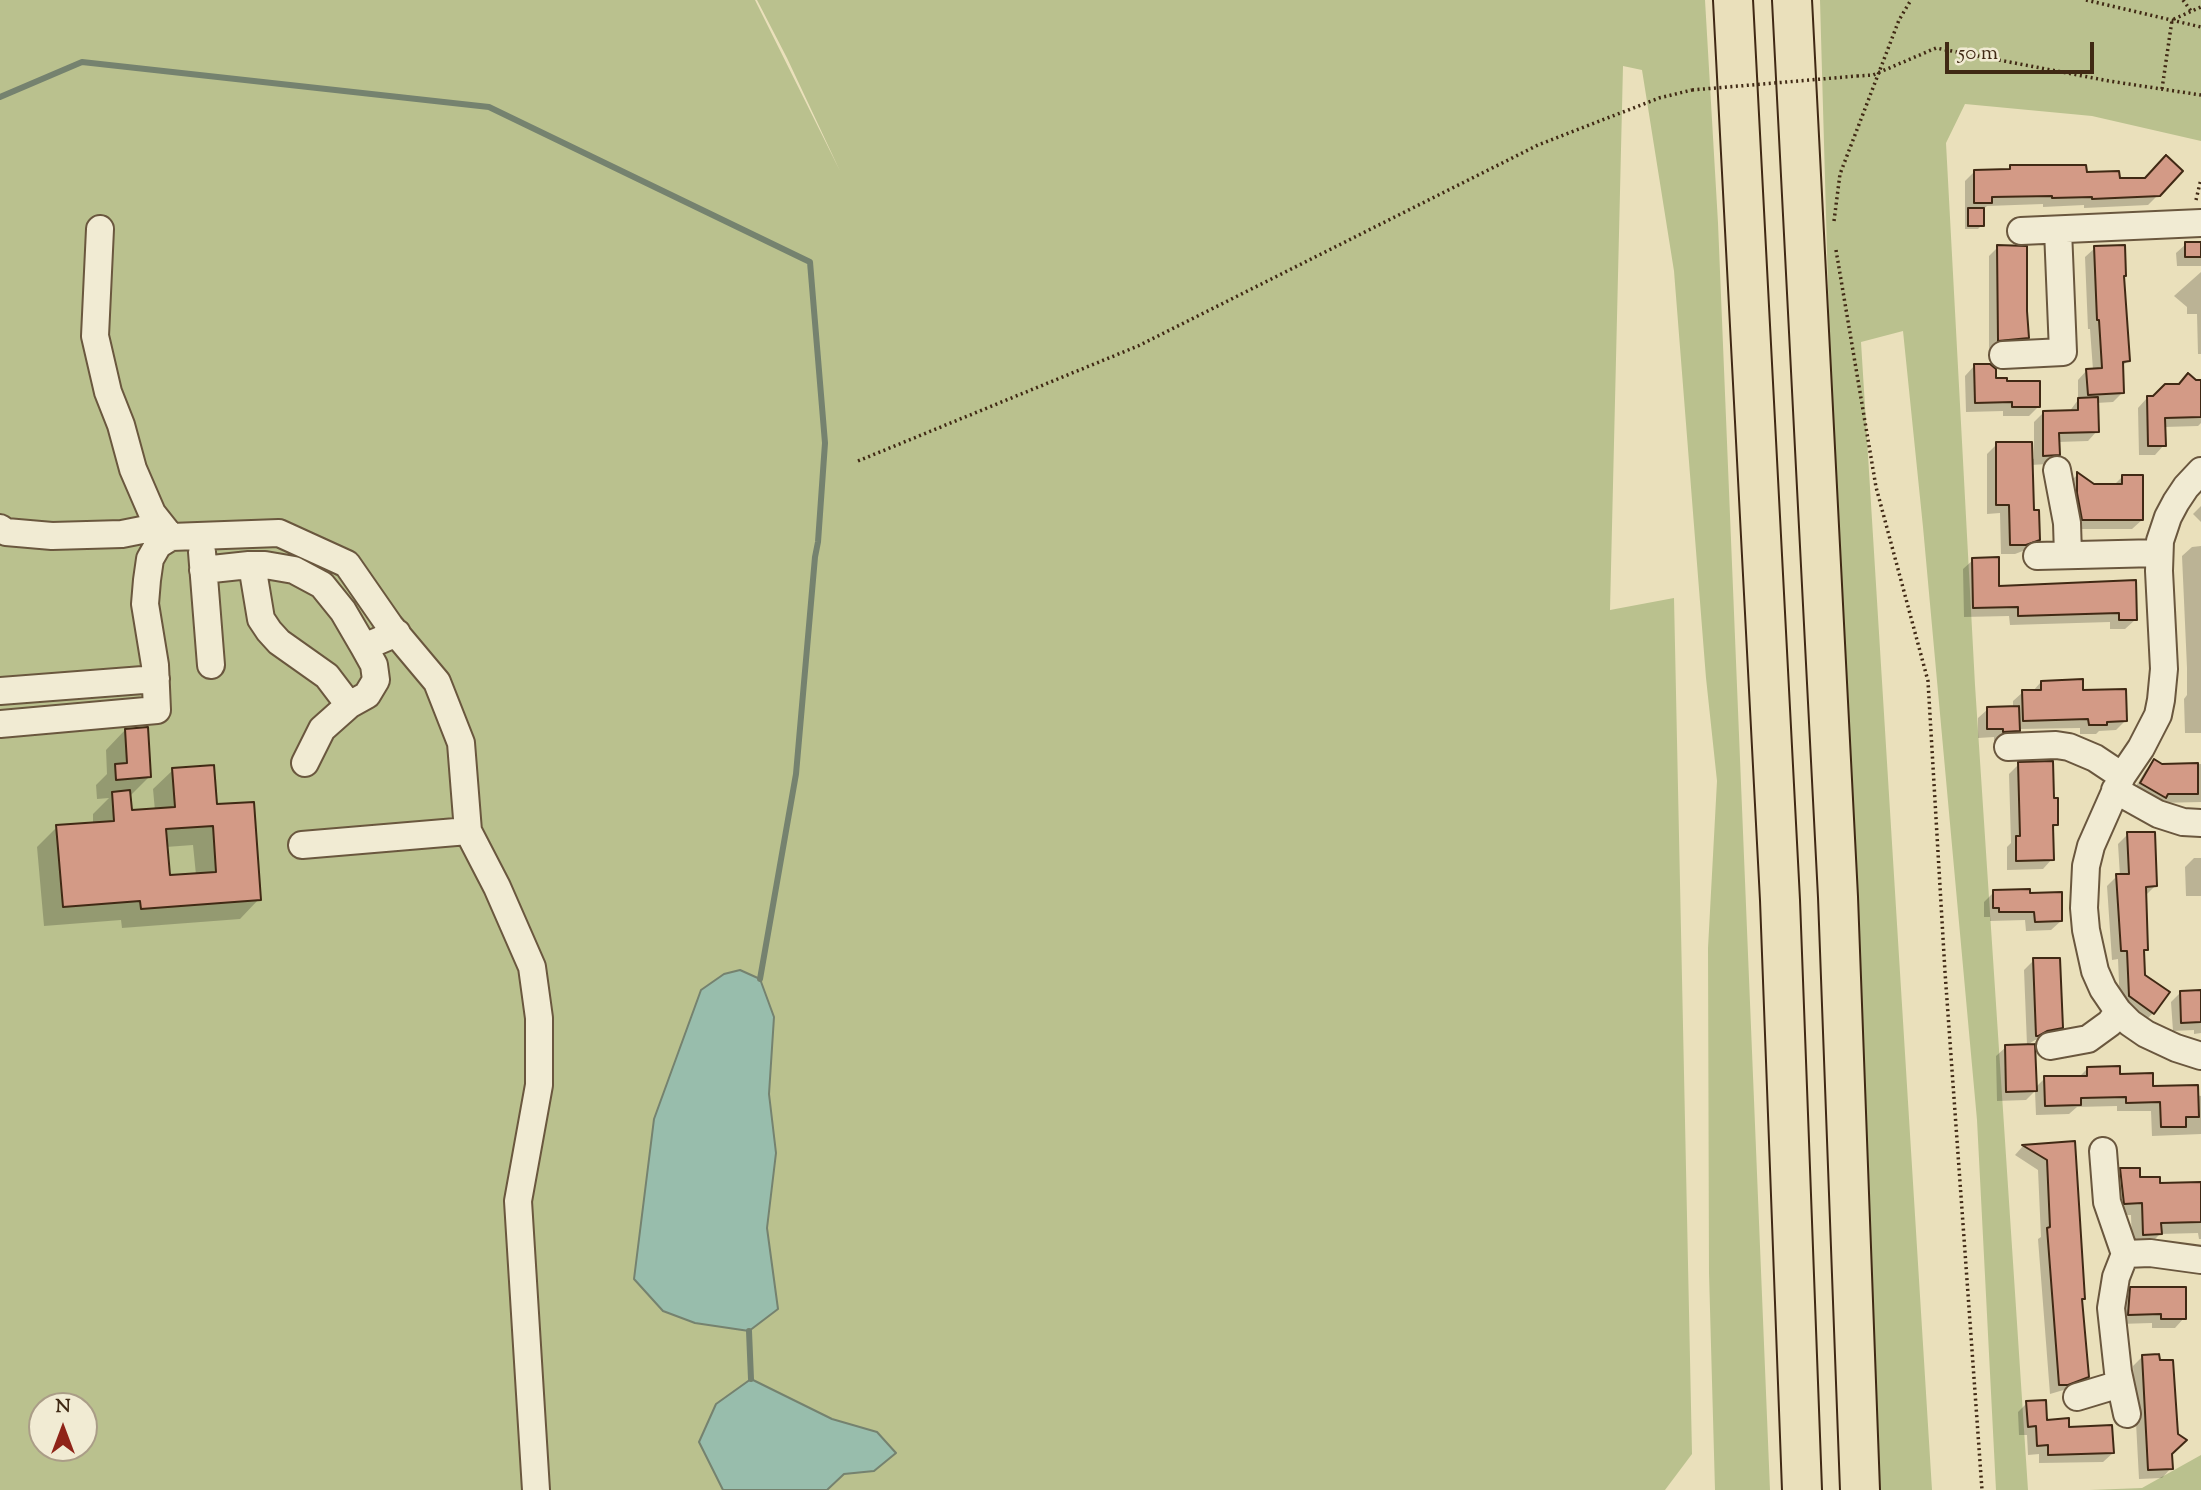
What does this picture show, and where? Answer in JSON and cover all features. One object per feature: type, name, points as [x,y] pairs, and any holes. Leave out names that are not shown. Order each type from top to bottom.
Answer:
[{"type":"highway","points":[[1733,0],[1780,900],[1802,1490]]},
{"type":"highway","points":[[1792,0],[1838,897],[1860,1490]]},
{"type":"street","points":[[2021,231],[2201,223]]},
{"type":"street","points":[[100,229],[95,336],[108,392],[121,425],[132,469],[152,513],[166,532]]},
{"type":"street","points":[[2003,355],[2063,352],[2059,230]]},
{"type":"street","points":[[2057,470],[2067,523],[2068,555]]},
{"type":"street","points":[[2201,471],[2186,487],[2168,517],[2160,541],[2164,669],[2158,715],[2118,783],[2091,846],[2086,866],[2084,908],[2095,971],[2118,1011],[2146,1034],[2201,1056]]},
{"type":"street","points":[[0,528],[6,532],[51,536],[166,532],[201,536],[279,533],[347,564],[436,682],[461,743],[468,831],[497,887],[531,967],[539,1018],[539,1085],[518,1201],[536,1490]]},
{"type":"street","points":[[0,724],[157,710],[156,679],[145,604],[146,580],[150,559],[166,532]]},
{"type":"street","points":[[201,536],[211,665]]},
{"type":"street","points":[[2037,556],[2160,553]]},
{"type":"street","points":[[203,570],[252,565],[294,570],[322,584],[343,611],[374,665],[376,680],[367,695],[349,705],[322,729],[305,763]]},
{"type":"street","points":[[252,565],[261,619],[269,631],[279,642],[327,676],[349,705]]},
{"type":"street","points":[[364,647],[397,633]]},
{"type":"street","points":[[0,691],[156,679]]},
{"type":"street","points":[[2008,747],[2069,747],[2095,758],[2118,783],[2158,814],[2183,822],[2201,823]]},
{"type":"street","points":[[302,845],[468,831]]},
{"type":"street","points":[[2050,1046],[2088,1039],[2110,1023],[2118,1011]]},
{"type":"street","points":[[2103,1151],[2107,1202],[2125,1254],[2116,1277],[2111,1308],[2120,1384],[2127,1414]]},
{"type":"street","points":[[2125,1254],[2150,1253],[2201,1261]]},
{"type":"street","points":[[2077,1397],[2120,1384]]},
{"type":"path","points":[[1834,222],[1840,174],[1899,20],[1911,0]]},
{"type":"path","points":[[2086,0],[2201,27]]},
{"type":"path","points":[[2183,0],[2191,11]]},
{"type":"path","points":[[2172,20],[2201,7]]},
{"type":"path","points":[[2162,89],[2172,20]]},
{"type":"path","points":[[858,461],[1138,346],[1538,145],[1659,98],[1692,90],[1873,75],[1936,48],[2201,95]]},
{"type":"path","points":[[1835,247],[1876,487],[1928,681],[1946,986],[1982,1490]]},
{"type":"shaded area","points":[[0,0],[755,0],[840,171],[757,0],[1705,0],[1718,223],[1770,1490],[1715,1490],[1709,1273],[1708,948],[1717,781],[1706,678],[1674,271],[1642,70],[1623,66],[1610,610],[1674,598],[1692,1454],[1665,1490],[0,1490]]},
{"type":"shaded area","points":[[1820,0],[2201,0],[2201,141],[2092,116],[1965,104],[1946,143],[1975,685],[2028,1490],[1996,1490],[1977,1120],[1903,331],[1861,342],[1932,1490],[1874,1490],[1837,611]]},
{"type":"shaded area","points":[[740,970],[760,979],[774,1017],[769,1094],[776,1153],[767,1228],[778,1309],[749,1331],[695,1323],[663,1311],[634,1279],[654,1119],[701,990],[724,974]]},
{"type":"shaded area","points":[[751,1379],[832,1419],[877,1432],[896,1453],[874,1471],[844,1474],[827,1490],[723,1490],[699,1442],[716,1404]]},
{"type":"shaded area","points":[[2201,1455],[2201,1490],[2090,1490],[2142,1488]]},
{"type":"building","points":[[2166,155],[2183,171],[2160,196],[2092,199],[2052,196],[1992,197],[1992,203],[1974,203],[1974,170],[2010,169],[2010,165],[2086,165],[2087,172],[2119,171],[2120,178],[2145,178]]},
{"type":"building","points":[[1968,208],[1984,208],[1984,226],[1968,226]]},
{"type":"building","points":[[2185,242],[2201,242],[2201,257],[2185,257]]},
{"type":"building","points":[[1997,245],[2027,246],[2029,338],[1998,341]]},
{"type":"building","points":[[2125,245],[2124,276],[2130,361],[2123,362],[2124,393],[2088,395],[2086,369],[2102,368],[2094,246]]},
{"type":"building","points":[[1974,364],[1990,364],[1996,369],[1996,378],[2007,378],[2007,381],[2040,381],[2040,407],[2012,407],[2012,402],[1975,403]]},
{"type":"building","points":[[2188,373],[2196,380],[2201,380],[2201,417],[2165,418],[2166,446],[2148,446],[2147,396],[2153,396],[2165,384],[2179,384]]},
{"type":"building","points":[[2098,397],[2099,432],[2059,433],[2060,455],[2043,456],[2043,411],[2078,410],[2078,398]]},
{"type":"building","points":[[1996,442],[2032,442],[2034,510],[2039,510],[2040,540],[2026,545],[2010,545],[2009,505],[1996,505]]},
{"type":"building","points":[[2077,472],[2094,484],[2122,484],[2122,475],[2143,475],[2143,520],[2082,520],[2077,493]]},
{"type":"building","points":[[1999,557],[1999,586],[2136,580],[2137,620],[2119,620],[2119,613],[2018,616],[2018,607],[1973,608],[1972,558]]},
{"type":"building","points":[[2083,679],[2083,690],[2126,689],[2127,721],[2089,725],[2088,719],[2023,721],[2022,690],[2041,690],[2041,681]]},
{"type":"building","points":[[2019,706],[2020,731],[1987,729],[1987,707]]},
{"type":"building","points":[[148,727],[151,777],[116,780],[115,764],[127,763],[125,729]]},
{"type":"building","points":[[2154,759],[2162,764],[2198,763],[2198,794],[2168,794],[2166,798],[2140,783]]},
{"type":"building","points":[[2053,761],[2054,798],[2058,798],[2058,825],[2053,825],[2054,860],[2016,861],[2016,836],[2020,836],[2018,762]]},
{"type":"building","points":[[214,765],[217,804],[254,802],[261,900],[141,909],[140,901],[63,907],[56,825],[114,821],[112,792],[130,790],[132,810],[175,807],[172,768]],"holes":[[[213,826],[216,872],[170,875],[166,829]]]},
{"type":"building","points":[[2127,832],[2155,832],[2157,886],[2146,887],[2148,950],[2144,950],[2145,975],[2170,992],[2154,1014],[2129,996],[2127,951],[2121,951],[2116,874],[2129,874]]},
{"type":"building","points":[[2030,889],[2030,893],[2062,892],[2062,921],[2035,922],[2034,912],[1999,912],[1999,908],[1993,908],[1993,890]]},
{"type":"building","points":[[2033,958],[2060,958],[2063,1028],[2038,1036],[2036,1036]]},
{"type":"building","points":[[2201,990],[2201,1022],[2181,1023],[2180,991]]},
{"type":"building","points":[[2035,1044],[2037,1091],[2006,1092],[2005,1045]]},
{"type":"building","points":[[2120,1066],[2120,1074],[2153,1073],[2153,1086],[2198,1085],[2199,1117],[2186,1117],[2186,1127],[2161,1127],[2160,1102],[2126,1103],[2126,1097],[2081,1098],[2081,1105],[2045,1106],[2044,1076],[2087,1076],[2087,1067]]},
{"type":"building","points":[[2075,1141],[2085,1299],[2082,1299],[2089,1377],[2068,1385],[2059,1385],[2047,1228],[2050,1227],[2047,1160],[2022,1145]]},
{"type":"building","points":[[2120,1168],[2140,1168],[2140,1177],[2160,1177],[2160,1183],[2201,1182],[2201,1222],[2161,1223],[2162,1234],[2143,1235],[2142,1203],[2124,1204]]},
{"type":"building","points":[[2130,1287],[2186,1287],[2186,1319],[2161,1319],[2161,1314],[2128,1315]]},
{"type":"building","points":[[2159,1354],[2160,1360],[2173,1360],[2178,1434],[2187,1440],[2172,1454],[2173,1469],[2148,1470],[2142,1355]]},
{"type":"building","points":[[2046,1400],[2047,1420],[2069,1418],[2069,1427],[2112,1425],[2114,1453],[2048,1455],[2048,1445],[2037,1446],[2036,1426],[2028,1427],[2026,1401]]},
{"type":"waterway","points":[[0,97],[82,62],[489,107],[810,262],[825,443],[796,774],[760,979]]},
{"type":"waterway","points":[[749,1331],[751,1379]]}]
